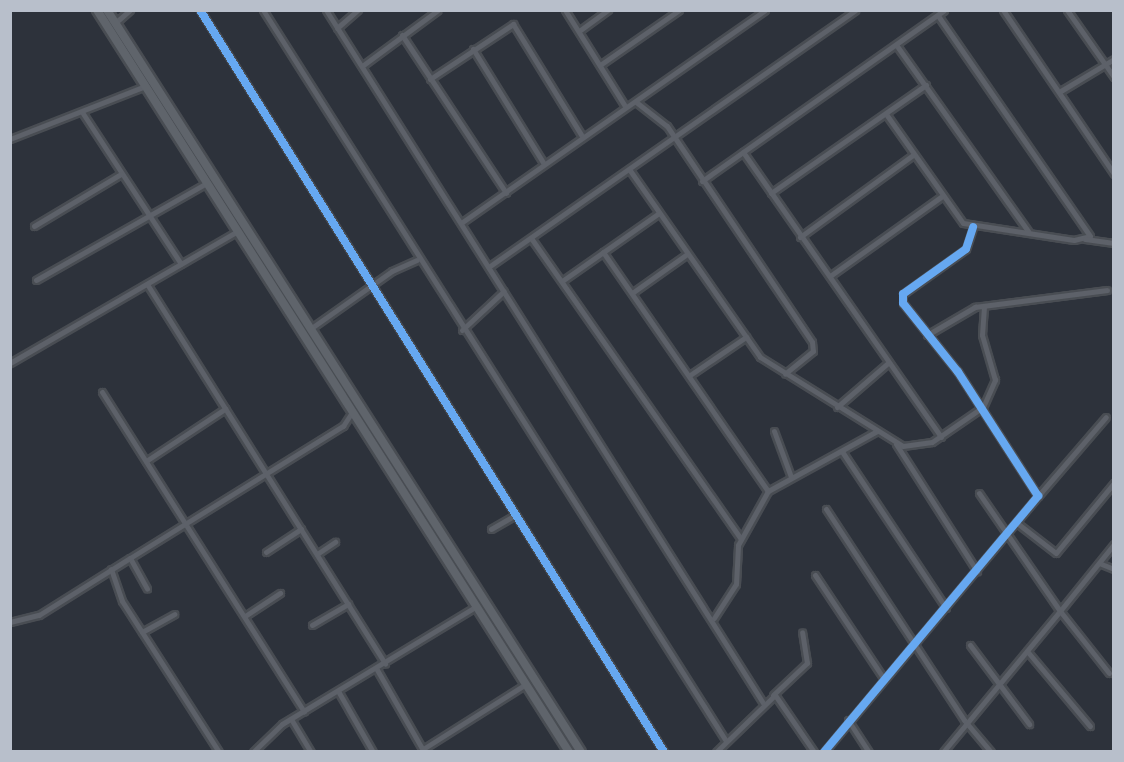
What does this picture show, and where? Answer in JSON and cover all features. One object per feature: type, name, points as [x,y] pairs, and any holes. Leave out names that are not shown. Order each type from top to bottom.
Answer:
[{"type":"main road","points":[[97,10],[135,63],[310,329],[581,752]]},
{"type":"main road","points":[[107,10],[135,63],[143,87],[569,752]]},
{"type":"main road","points":[[388,469],[397,464]]},
{"type":"street","points":[[115,23],[130,10]]},
{"type":"street","points":[[200,10],[664,752]]},
{"type":"street","points":[[263,10],[416,259],[726,741]]},
{"type":"street","points":[[326,10],[714,618],[763,703]]},
{"type":"street","points":[[337,28],[358,10]]},
{"type":"street","points":[[362,66],[438,10]]},
{"type":"street","points":[[565,10],[625,106]]},
{"type":"street","points":[[579,31],[608,10]]},
{"type":"street","points":[[600,65],[679,10]]},
{"type":"street","points":[[461,223],[506,193],[582,136],[625,106],[636,102],[765,10]]},
{"type":"street","points":[[490,266],[629,169],[670,137],[855,10]]},
{"type":"street","points":[[702,181],[897,46],[944,10]]},
{"type":"street","points":[[1003,10],[1113,174]]},
{"type":"street","points":[[1067,10],[1113,77]]},
{"type":"street","points":[[938,16],[1088,229],[1084,239]]},
{"type":"street","points":[[430,79],[513,24],[582,136]]},
{"type":"street","points":[[402,35],[506,193]]},
{"type":"street","points":[[897,46],[1028,231]]},
{"type":"street","points":[[473,49],[544,164]]},
{"type":"street","points":[[1059,92],[1113,59]]},
{"type":"street","points":[[771,193],[926,85]]},
{"type":"street","points":[[10,139],[143,87]]},
{"type":"street","points":[[636,102],[661,120],[670,137],[812,342],[813,351],[784,374]]},
{"type":"street","points":[[82,112],[181,264]]},
{"type":"street","points":[[886,114],[942,196],[973,227],[1028,231],[1113,243]]},
{"type":"street","points":[[743,152],[800,237],[830,276],[888,363],[941,436]]},
{"type":"street","points":[[800,237],[913,154]]},
{"type":"street","points":[[629,169],[760,357],[895,442],[910,447],[941,436],[982,407],[995,380],[982,335],[984,306]]},
{"type":"street","points":[[34,226],[121,174]]},
{"type":"street","points":[[36,280],[205,184]]},
{"type":"street","points":[[830,276],[942,196]]},
{"type":"street","points":[[562,281],[659,213]]},
{"type":"street","points":[[973,227],[966,249],[902,297],[982,407],[1038,496]]},
{"type":"street","points":[[10,363],[236,232]]},
{"type":"street","points":[[531,238],[741,539]]},
{"type":"street","points":[[603,252],[768,491]]},
{"type":"street","points":[[632,293],[687,254]]},
{"type":"street","points":[[310,329],[371,286],[416,259]]},
{"type":"street","points":[[147,284],[385,663]]},
{"type":"street","points":[[927,334],[959,313],[984,306],[1107,290]]},
{"type":"street","points":[[462,330],[504,291]]},
{"type":"street","points":[[690,375],[746,337]]},
{"type":"street","points":[[837,407],[888,363]]},
{"type":"street","points":[[102,392],[304,712]]},
{"type":"street","points":[[147,461],[225,409]]},
{"type":"street","points":[[10,622],[39,615],[343,426],[352,412]]},
{"type":"street","points":[[824,752],[882,676],[946,608],[1106,417]]},
{"type":"street","points":[[774,431],[791,477]]},
{"type":"street","points":[[714,618],[736,584],[741,539],[768,491],[791,477],[843,453],[877,431]]},
{"type":"street","points":[[895,442],[977,571]]},
{"type":"street","points":[[843,453],[946,608]]},
{"type":"street","points":[[1017,523],[1056,553],[1113,483]]},
{"type":"street","points":[[979,493],[1060,611],[1108,673]]},
{"type":"street","points":[[826,509],[966,723],[991,752]]},
{"type":"street","points":[[491,529],[515,515]]},
{"type":"street","points":[[266,552],[301,530]]},
{"type":"street","points":[[317,554],[335,542]]},
{"type":"street","points":[[943,752],[1113,544]]},
{"type":"street","points":[[130,558],[147,589]]},
{"type":"street","points":[[1099,563],[1113,570]]},
{"type":"street","points":[[111,569],[115,587],[219,752]]},
{"type":"street","points":[[815,575],[882,676]]},
{"type":"street","points":[[244,616],[280,593]]},
{"type":"street","points":[[312,625],[348,603]]},
{"type":"street","points":[[253,752],[291,719],[477,606]]},
{"type":"street","points":[[142,632],[174,614]]},
{"type":"street","points":[[716,752],[763,703],[807,663],[802,632]]},
{"type":"street","points":[[970,645],[997,686],[1029,724]]},
{"type":"street","points":[[1027,651],[1090,726]]},
{"type":"street","points":[[376,668],[424,750],[526,684]]},
{"type":"street","points":[[338,691],[373,752]]},
{"type":"street","points":[[772,695],[814,752]]},
{"type":"street","points":[[291,719],[311,752]]},
{"type":"street","points":[[848,720],[869,752]]},
{"type":"cycle path","points":[[200,10],[664,752]]},
{"type":"cycle path","points":[[824,752],[1038,496],[958,372],[903,303],[903,294],[966,249],[973,227]]}]
